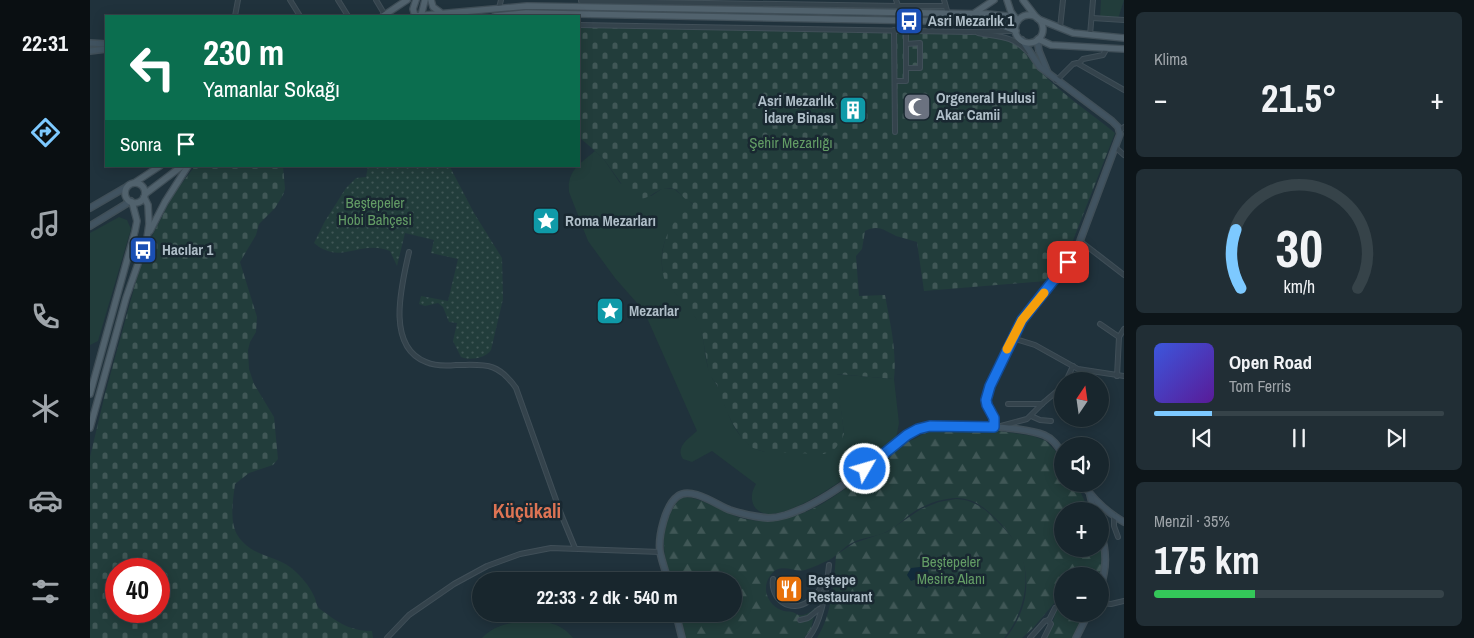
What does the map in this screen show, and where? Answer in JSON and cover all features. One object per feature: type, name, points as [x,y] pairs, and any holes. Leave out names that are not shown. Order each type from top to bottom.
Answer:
[{"type":"main road","points":[[385,15],[407,0]]},
{"type":"main road","points":[[416,0],[413,9],[416,15]]},
{"type":"main road","points":[[418,15],[425,0]]},
{"type":"main road","points":[[431,0],[433,8],[442,13]]},
{"type":"main road","points":[[973,14],[994,0]]},
{"type":"main road","points":[[1007,0],[1010,12],[1018,21]]},
{"type":"main road","points":[[1022,0],[1042,25],[1043,30],[1037,40]]},
{"type":"main road","points":[[425,15],[545,3],[581,3],[899,9],[948,14],[1005,15],[1018,21]]},
{"type":"main road","points":[[505,15],[526,13],[984,22],[995,23],[1016,31]]},
{"type":"main road","points":[[1124,38],[1073,33],[1037,18],[1025,16],[1018,21],[1016,31],[1018,37],[1029,42],[1037,40],[1051,45],[1124,49]]},
{"type":"main road","points":[[90,394],[137,221],[131,202],[126,195],[128,186],[158,167]]},
{"type":"main road","points":[[131,202],[139,202],[145,195],[181,167]]},
{"type":"main road","points":[[90,428],[126,298],[147,238],[165,202],[187,167]]},
{"type":"main road","points":[[134,183],[142,186],[148,205],[149,224],[147,238]]},
{"type":"street","points":[[235,15],[238,0]]},
{"type":"street","points":[[290,0],[299,15]]},
{"type":"street","points":[[338,0],[347,15]]},
{"type":"street","points":[[376,0],[384,15]]},
{"type":"street","points":[[499,8],[501,0]]},
{"type":"street","points":[[848,0],[850,6]]},
{"type":"street","points":[[896,0],[899,9]]},
{"type":"street","points":[[944,0],[948,14]]},
{"type":"street","points":[[1060,28],[1063,0]]},
{"type":"street","points":[[1090,35],[1094,0]]},
{"type":"street","points":[[581,3],[641,1],[759,5],[804,2],[899,9],[945,6]]},
{"type":"street","points":[[1092,18],[1124,20]]},
{"type":"street","points":[[580,25],[970,32],[1016,31]]},
{"type":"street","points":[[894,30],[895,132]]},
{"type":"street","points":[[895,81],[906,81],[906,30]]},
{"type":"street","points":[[970,32],[1007,38],[1019,43],[1031,54]]},
{"type":"street","points":[[994,427],[994,418],[987,405],[986,394],[1022,320],[1071,259],[1080,241],[1122,129],[1049,76],[1040,67],[1022,40]]},
{"type":"street","points":[[1037,40],[1039,52],[1049,76]]},
{"type":"street","points":[[90,43],[105,44]]},
{"type":"street","points":[[906,44],[920,44],[920,68],[906,68]]},
{"type":"street","points":[[1056,81],[1073,64],[1079,63],[1083,59],[1103,55],[1107,48]]},
{"type":"street","points":[[90,51],[105,49]]},
{"type":"street","points":[[1079,63],[1124,90]]},
{"type":"street","points":[[1115,147],[1124,155]]},
{"type":"street","points":[[90,208],[128,186]]},
{"type":"street","points":[[90,226],[131,202]]},
{"type":"street","points":[[1080,241],[1124,275]]},
{"type":"street","points":[[409,252],[401,285],[399,308],[405,344],[409,351],[426,363],[491,366],[510,379],[516,388],[574,548]]},
{"type":"street","points":[[1100,324],[1119,337]]},
{"type":"street","points":[[1117,376],[1119,337],[1124,329]]},
{"type":"street","points":[[1012,338],[1035,346],[1078,369],[1124,376]]},
{"type":"street","points":[[1070,372],[1073,366]]},
{"type":"street","points":[[994,427],[1019,422],[1031,416],[1054,394]]},
{"type":"street","points":[[1008,404],[1042,404]]},
{"type":"street","points":[[1031,416],[1040,420],[1051,421]]},
{"type":"street","points":[[666,572],[660,552],[660,537],[667,512],[674,500],[682,493],[688,492],[697,495],[730,510],[748,515],[767,518],[784,516],[818,501],[907,435],[918,429],[930,426],[994,427],[1034,432],[1046,436],[1054,442]]},
{"type":"street","points":[[1090,494],[1092,502]]},
{"type":"street","points":[[1090,494],[1124,522]]},
{"type":"street","points":[[1114,515],[1114,526],[1118,537]]},
{"type":"street","points":[[387,638],[409,615],[427,601],[487,566],[520,554],[551,548],[660,552]]},
{"type":"street","points":[[808,638],[814,629],[826,594],[830,565]]},
{"type":"street","points":[[773,579],[773,590],[777,597],[785,604],[793,606],[808,602],[820,591],[828,577]]},
{"type":"street","points":[[1109,604],[1124,601]]},
{"type":"street","points":[[800,620],[816,613],[822,606]]},
{"type":"street","points":[[1030,638],[1045,621],[1049,620],[1054,610]]},
{"type":"street","points":[[1044,638],[1051,624],[1049,620]]},
{"type":"street","points":[[678,622],[682,638]]},
{"type":"street","points":[[1076,638],[1084,622]]},
{"type":"green space","points":[[1101,0],[1124,0],[1118,19],[1100,20]]},
{"type":"green space","name":"Şehir Mezarlığı","points":[[580,26],[868,29],[1000,35],[1014,43],[1056,86],[1115,133],[1070,248],[1060,265],[1046,281],[924,291],[917,242],[878,228],[865,231],[862,249],[856,256],[859,296],[885,295],[894,348],[894,379],[837,374],[844,434],[834,450],[824,454],[765,452],[753,448],[743,440],[727,412],[717,385],[709,374],[702,333],[696,318],[665,281],[663,274],[664,244],[669,230],[675,221],[693,204],[676,190],[669,188],[664,188],[648,197],[638,199],[631,197],[603,158],[580,138]]},
{"type":"green space","points":[[595,151],[603,158],[620,183],[651,196],[663,188],[674,189],[693,204],[674,225],[666,239],[663,247],[662,266],[667,281],[699,323],[710,374],[720,391],[735,428],[747,443],[765,452],[844,434],[836,374],[894,379],[899,423],[896,439],[848,476],[803,504],[782,512],[765,514],[754,506],[752,500],[753,489],[756,484],[712,451],[692,462],[683,459],[681,455],[682,447],[697,431],[644,311],[615,278],[588,241],[569,192],[570,178],[576,168],[580,167],[580,164]]},
{"type":"green space","points":[[194,167],[283,167],[285,189],[283,195],[275,208],[259,224],[256,235],[240,262],[257,317],[256,332],[248,350],[249,369],[254,384],[274,417],[278,459],[273,465],[249,473],[235,484],[232,511],[233,524],[238,536],[249,548],[284,563],[297,573],[310,588],[320,609],[348,627],[372,631],[373,638],[90,638],[90,457],[105,394],[144,252],[173,195]]},
{"type":"green space","name":"Beştepeler Hobi Bahçesi","points":[[368,167],[450,167],[474,213],[502,258],[503,299],[489,353],[473,359],[461,357],[453,341],[457,323],[449,322],[443,307],[438,303],[425,306],[419,304],[421,296],[448,301],[458,259],[431,253],[434,240],[405,233],[397,266],[390,251],[369,248],[333,252],[314,243],[325,221],[346,188],[356,178],[366,177]]},
{"type":"green space","points":[[119,217],[127,220],[131,229],[98,341],[90,345],[90,233]]},
{"type":"green space","points":[[926,431],[999,431],[1033,436],[1046,441],[1054,450],[1054,492],[1081,492],[1085,502],[1054,502],[1054,557],[1101,557],[1101,567],[1054,567],[1054,603],[1022,638],[1006,638],[1023,606],[1026,590],[1026,574],[1016,544],[1006,529],[981,506],[962,498],[944,499],[913,512],[882,534],[850,544],[829,560],[811,568],[800,571],[782,568],[774,572],[767,581],[766,591],[769,600],[776,608],[804,615],[816,607],[811,629],[804,638],[686,638],[682,622],[742,622],[742,572],[669,572],[665,555],[665,533],[670,514],[681,498],[695,499],[745,519],[767,521],[789,518],[827,501],[897,448]]},
{"type":"green space","name":"Beştepeler Mesire Alanı","points":[[956,499],[978,505],[987,512],[1011,536],[1023,558],[1025,570],[1024,594],[1017,618],[1004,638],[817,638],[829,609],[836,555],[854,543],[887,532],[921,509],[939,502]]},
{"type":"green space","points":[[1054,618],[1054,622],[1079,622],[1072,638],[1047,638]]},
{"type":"green space","points":[[515,622],[553,624],[563,629],[573,638],[482,638],[492,630]]},
{"type":"water","points":[[920,567],[928,570],[929,583],[927,588],[916,579],[911,581],[907,575],[911,568]]},
{"type":"slow traffic","points":[[1007,349],[1022,320],[1044,293]]},
{"type":"place","name":"Asri Mezarlık 1","points":[[909,21]]},
{"type":"place","name":"Orgeneral Hulusi Akar Camii","points":[[917,107]]},
{"type":"place","name":"Asri Mezarlık İdare Binası","points":[[853,110]]},
{"type":"place","name":"Roma Mezarları","points":[[546,221]]},
{"type":"place","name":"Hacılar 1","points":[[143,250]]},
{"type":"place","name":"Mezarlar","points":[[610,311]]},
{"type":"place","name":"Beştepe Restaurant","points":[[789,589]]},
{"type":"district","name":"Küçükali","points":[[527,511]]},
{"type":"route","points":[[865,469],[907,435],[918,429],[930,426],[994,427],[995,422],[987,405],[986,394],[1022,320],[1068,262]]}]
